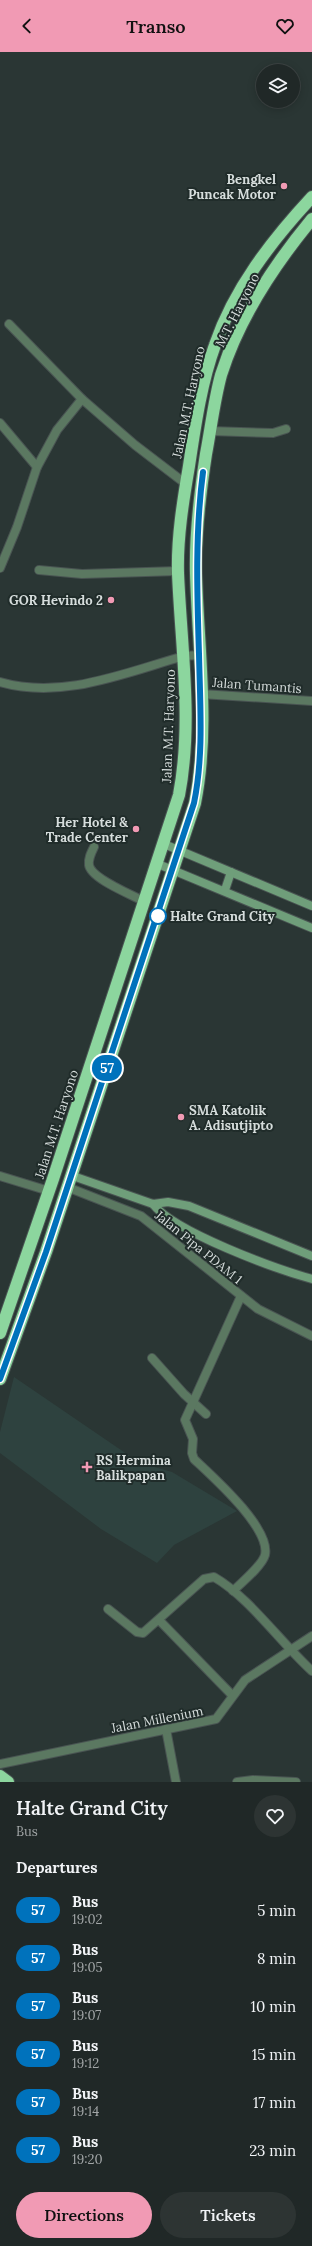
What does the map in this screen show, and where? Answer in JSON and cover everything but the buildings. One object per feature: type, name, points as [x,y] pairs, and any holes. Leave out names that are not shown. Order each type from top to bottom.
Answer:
[{"type":"highway","name":"Jalan M.T. Haryono","points":[[0,1332],[146,902],[182,782],[185,716],[184,656],[178,571],[186,484],[202,391],[215,345],[225,319],[254,268],[274,241],[312,197]]},
{"type":"highway","name":"M.T. Haryono","points":[[199,654],[196,549],[203,472],[221,376],[232,347],[269,278],[289,248],[312,219]]},
{"type":"highway","points":[[0,1379],[69,1181],[194,803],[200,769],[201,694],[199,654]]},
{"type":"highway","points":[[0,1776],[8,1782]]},
{"type":"street","points":[[9,324],[82,399],[135,445],[186,484]]},
{"type":"street","points":[[0,568],[17,527],[37,467],[57,430],[82,399]]},
{"type":"street","points":[[0,423],[37,467]]},
{"type":"street","points":[[210,431],[273,433],[286,429]]},
{"type":"street","points":[[39,570],[82,574],[178,571]]},
{"type":"street","points":[[0,682],[39,689],[69,687],[89,683],[184,656],[199,654]]},
{"type":"street","name":"Jalan Tumantis","points":[[201,694],[312,701]]},
{"type":"street","points":[[164,844],[312,906]]},
{"type":"street","points":[[94,847],[89,858],[91,871],[98,877],[146,902]]},
{"type":"street","points":[[158,864],[225,890],[312,928]]},
{"type":"street","points":[[225,890],[231,872]]},
{"type":"street","points":[[0,1176],[49,1191]]},
{"type":"street","points":[[69,1181],[153,1204],[168,1202],[189,1206],[312,1256]]},
{"type":"street","name":"Jalan Pipa PDAM 1","points":[[69,1181],[141,1216],[258,1309],[312,1336]]},
{"type":"street","points":[[153,1204],[160,1213],[192,1232],[248,1257],[312,1279]]},
{"type":"street","points":[[233,1591],[262,1561],[265,1550],[254,1524],[243,1507],[193,1456],[193,1439],[185,1420],[192,1401],[241,1296]]},
{"type":"street","points":[[152,1358],[206,1414]]},
{"type":"street","points":[[108,1609],[140,1633],[146,1631],[198,1584],[209,1576],[218,1579],[233,1591],[290,1651],[312,1671]]},
{"type":"street","points":[[159,1620],[232,1695]]},
{"type":"street","name":"Jalan Millenium","points":[[0,1764],[216,1719],[232,1695],[245,1680],[312,1636]]},
{"type":"street","points":[[166,1729],[176,1782]]},
{"type":"street","points":[[237,1782],[253,1780],[296,1782]]},
{"type":"shaded area","name":"RS Hermina Balikpapan","points":[[14,1377],[140,1463],[172,1472],[237,1511],[174,1545],[157,1563],[101,1529],[0,1453],[0,1432]]},
{"type":"bus line","name":"57","points":[[0,1379],[29,1301],[70,1176],[94,1110],[162,906],[194,803],[200,769],[201,736],[196,549],[203,472]]},
{"type":"place","name":"Bengkel Puncak Motor","points":[[284,186]]},
{"type":"place","name":"GOR Hevindo 2","points":[[111,600]]},
{"type":"place","name":"Her Hotel & Trade Center","points":[[136,829]]},
{"type":"place","name":"Halte Grand City","points":[[158,916]]},
{"type":"place","name":"SMA Katolik A. Adisutjipto","points":[[181,1117]]},
{"type":"place","name":"RS Hermina Balikpapan","points":[[87,1467]]}]
